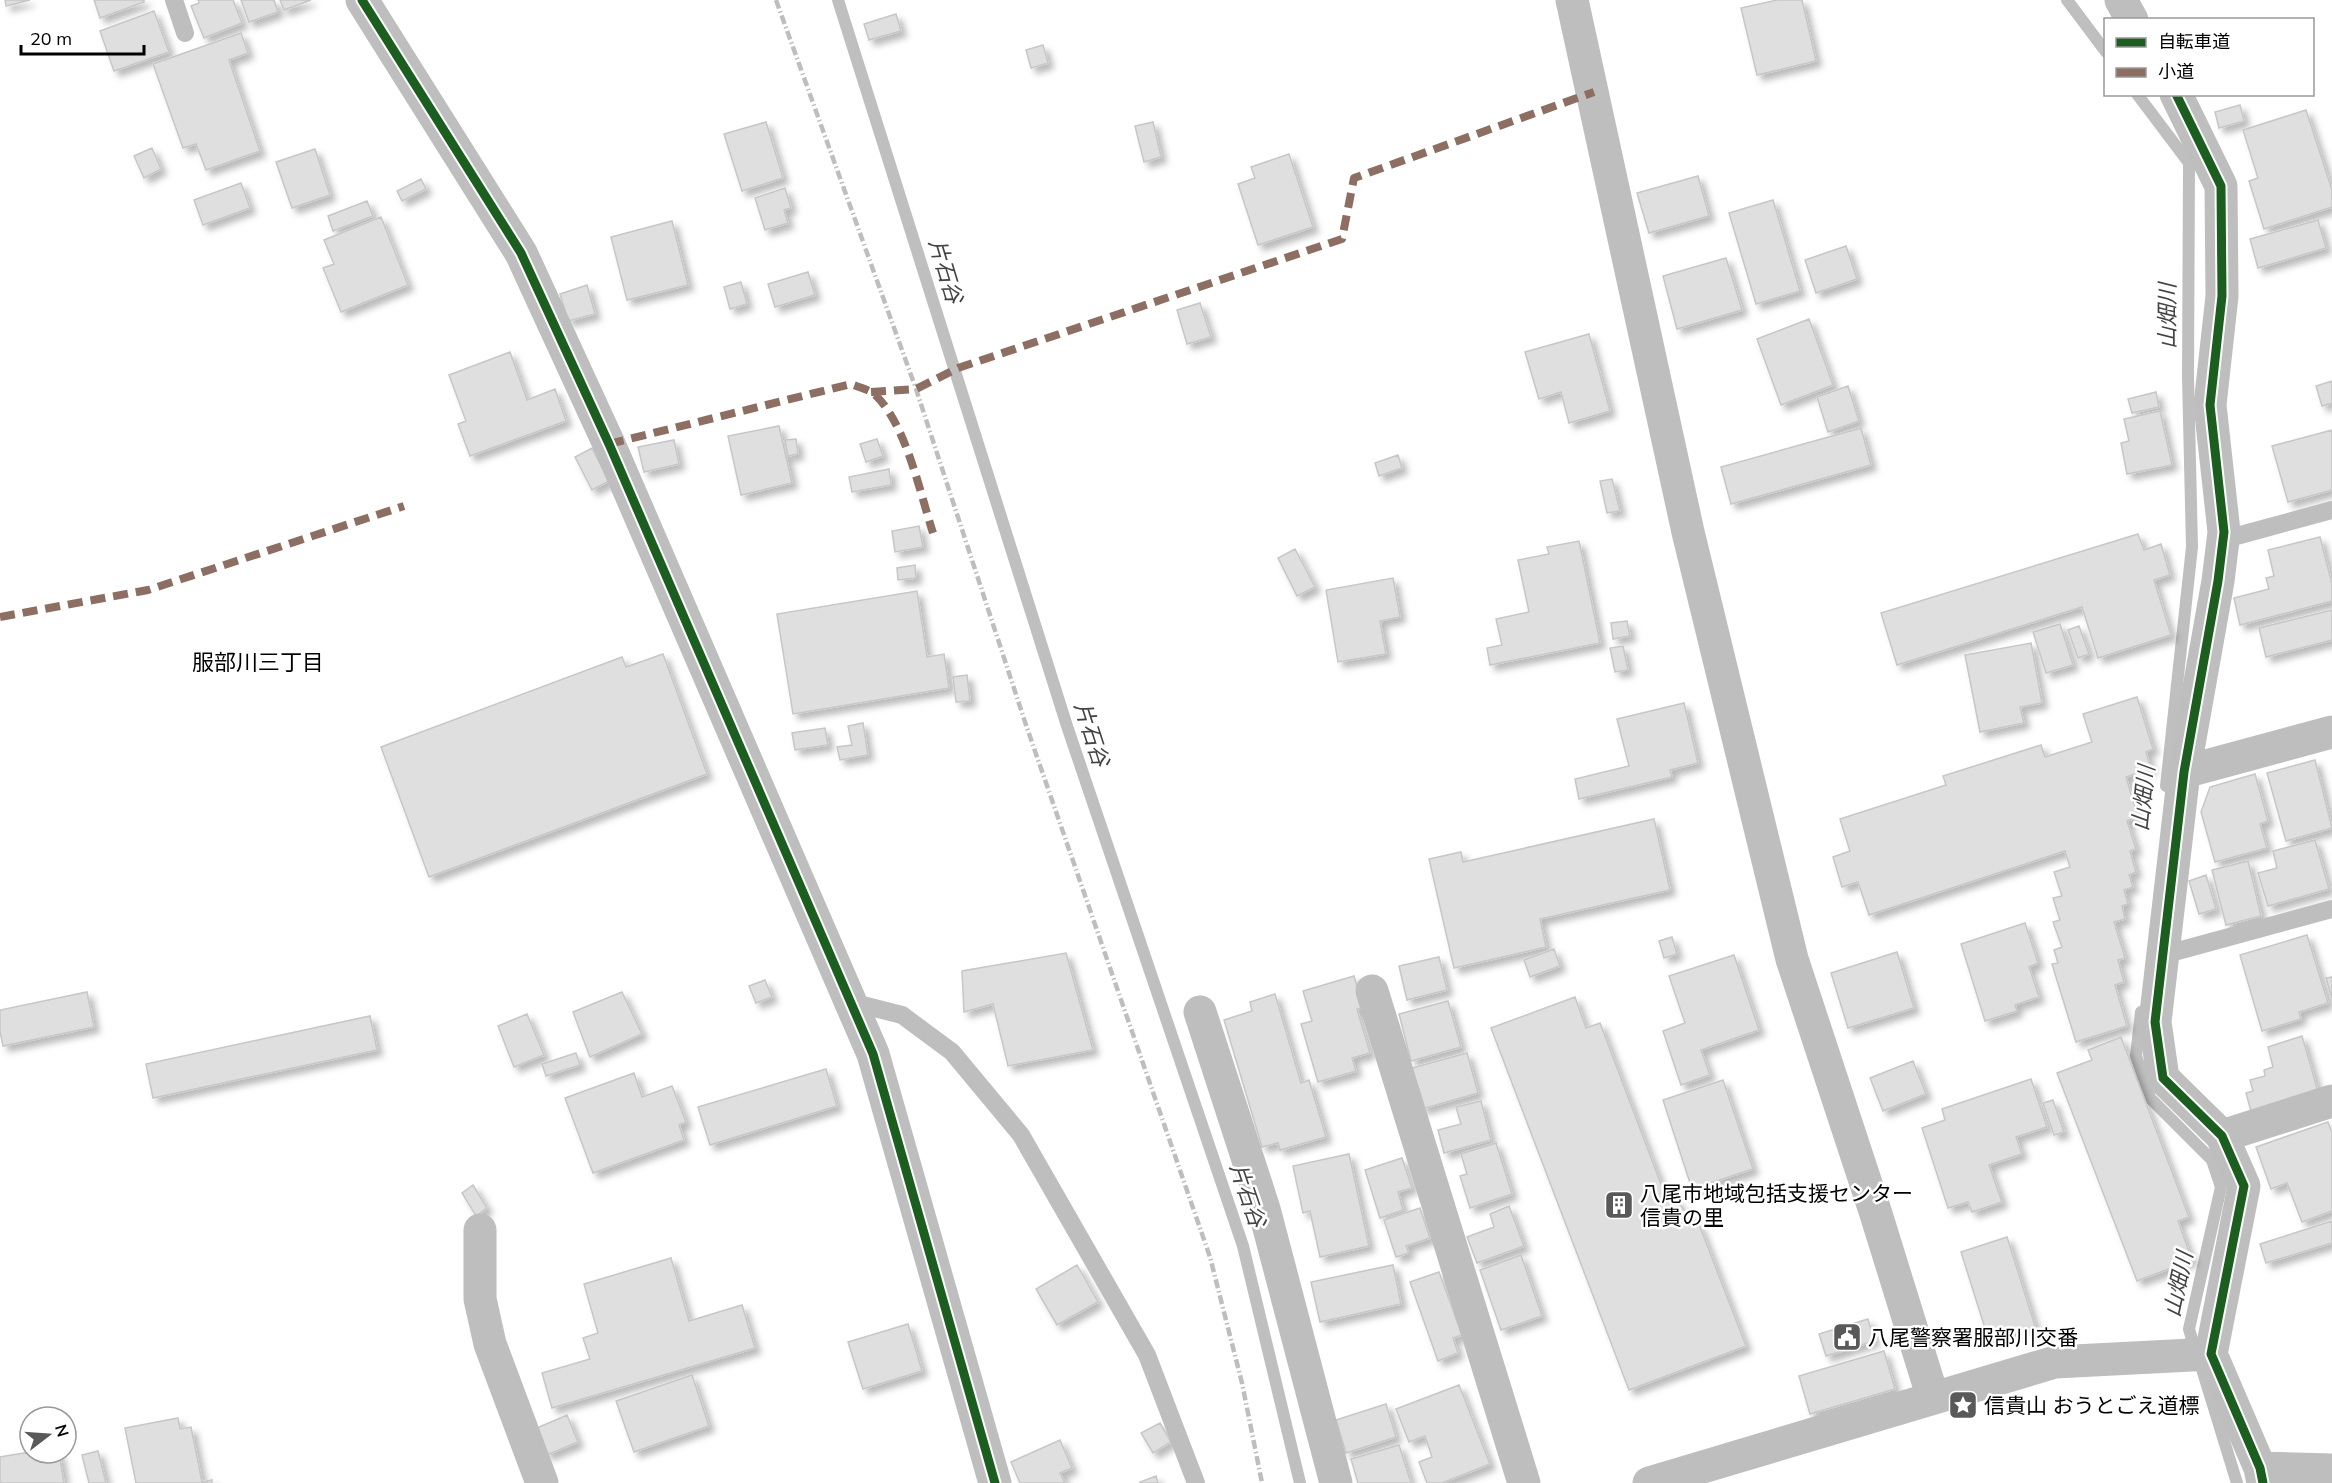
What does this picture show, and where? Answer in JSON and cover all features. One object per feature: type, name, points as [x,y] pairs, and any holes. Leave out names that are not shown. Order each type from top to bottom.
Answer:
[{"type":"street","points":[[362,0],[521,253],[609,444],[851,1002],[873,1054],[995,1483]]},
{"type":"street","points":[[1572,0],[1688,532],[1792,959],[1876,1214],[1933,1398]]},
{"type":"street","points":[[2121,0],[2131,18]]},
{"type":"street","points":[[2177,96],[2221,186],[2222,296],[2210,405],[2224,532],[2218,581],[2184,772],[2156,1023],[2163,1077],[2222,1136],[2244,1186],[2211,1354],[2262,1476],[2332,1470]]},
{"type":"street","points":[[2184,772],[2332,732]]},
{"type":"street","points":[[1372,991],[1524,1483]]},
{"type":"street","points":[[1200,1012],[1264,1209],[1336,1483]]},
{"type":"street","points":[[2222,1136],[2332,1101]]},
{"type":"street","points":[[480,1230],[480,1299],[490,1344],[542,1483]]},
{"type":"street","points":[[1649,1483],[2055,1362],[2211,1354]]},
{"type":"lane","points":[[174,0],[185,33]]},
{"type":"lane","points":[[2222,540],[2332,510]]},
{"type":"lane","points":[[2163,955],[2332,909]]},
{"type":"lane","points":[[851,1002],[902,1015],[952,1052],[1021,1135],[1147,1355],[1196,1483]]},
{"type":"building","points":[[5,0],[30,0],[6,6]]},
{"type":"building","points":[[94,0],[144,0],[144,2],[100,18]]},
{"type":"building","points":[[198,0],[233,0],[242,23],[204,38],[191,6],[199,3]]},
{"type":"building","points":[[241,0],[274,0],[278,12],[249,22]]},
{"type":"building","points":[[280,0],[311,0],[284,10]]},
{"type":"building","points":[[1777,0],[1802,0],[1816,61],[1757,75],[1741,8]]},
{"type":"building","points":[[154,11],[169,52],[114,71],[100,31]]},
{"type":"building","points":[[896,14],[901,31],[869,40],[864,24]]},
{"type":"building","points":[[241,33],[248,53],[229,60],[260,151],[206,170],[196,144],[183,148],[153,64]]},
{"type":"building","points":[[1043,45],[1048,63],[1031,68],[1026,50]]},
{"type":"building","points":[[2240,105],[2244,121],[2219,128],[2215,112]]},
{"type":"building","points":[[2306,110],[2332,190],[2332,207],[2264,229],[2249,181],[2258,178],[2243,130]]},
{"type":"building","points":[[766,122],[783,178],[742,191],[724,134]]},
{"type":"building","points":[[1153,122],[1161,157],[1144,162],[1135,126]]},
{"type":"building","points":[[152,148],[161,169],[144,178],[134,156]]},
{"type":"building","points":[[315,149],[330,195],[292,208],[276,162]]},
{"type":"building","points":[[1289,154],[1313,227],[1258,245],[1238,184],[1255,178],[1251,167]]},
{"type":"building","points":[[1698,176],[1709,216],[1649,233],[1637,193]]},
{"type":"building","points":[[421,179],[426,189],[402,201],[397,191]]},
{"type":"building","points":[[241,183],[250,208],[203,225],[194,200]]},
{"type":"building","points":[[785,188],[791,208],[784,210],[788,223],[765,230],[755,198]]},
{"type":"building","points":[[1773,200],[1800,291],[1756,304],[1729,213]]},
{"type":"building","points":[[367,201],[373,216],[333,231],[328,216]]},
{"type":"building","points":[[381,217],[408,285],[341,312],[323,268],[334,264],[324,240]]},
{"type":"building","points":[[2318,220],[2326,248],[2258,268],[2250,239]]},
{"type":"building","points":[[672,221],[688,285],[627,300],[611,237]]},
{"type":"building","points":[[1846,246],[1857,279],[1816,293],[1805,260]]},
{"type":"building","points":[[1726,258],[1742,310],[1677,329],[1663,276]]},
{"type":"building","points":[[808,272],[815,295],[775,307],[768,284]]},
{"type":"building","points":[[741,282],[747,304],[730,309],[724,287]]},
{"type":"building","points":[[587,285],[595,314],[568,321],[560,294]]},
{"type":"building","points":[[1200,303],[1211,337],[1187,344],[1177,310]]},
{"type":"building","points":[[1809,319],[1833,385],[1781,405],[1757,339]]},
{"type":"building","points":[[1589,334],[1610,411],[1569,423],[1561,392],[1539,399],[1525,352]]},
{"type":"building","points":[[510,352],[527,400],[555,389],[566,421],[470,456],[458,424],[466,421],[449,375]]},
{"type":"building","points":[[2332,381],[2332,403],[2322,406],[2316,386]]},
{"type":"building","points":[[1848,386],[1859,421],[1828,432],[1817,397]]},
{"type":"building","points":[[2156,392],[2159,407],[2132,413],[2128,399]]},
{"type":"building","points":[[2160,411],[2172,465],[2127,474],[2121,443],[2129,441],[2124,419]]},
{"type":"building","points":[[779,426],[792,483],[741,495],[728,436]]},
{"type":"building","points":[[1861,428],[1871,465],[1731,504],[1721,467]]},
{"type":"building","points":[[2332,430],[2332,490],[2288,502],[2272,446]]},
{"type":"building","points":[[796,439],[798,454],[788,456],[785,440]]},
{"type":"building","points":[[877,439],[883,456],[866,462],[860,444]]},
{"type":"building","points":[[674,440],[679,464],[644,472],[638,447]]},
{"type":"building","points":[[592,448],[609,481],[592,490],[575,457]]},
{"type":"building","points":[[1398,455],[1402,468],[1379,476],[1375,463]]},
{"type":"building","points":[[889,469],[891,485],[852,492],[849,477]]},
{"type":"building","points":[[1612,479],[1620,511],[1607,513],[1600,481]]},
{"type":"building","points":[[919,526],[923,547],[895,552],[892,531]]},
{"type":"building","points":[[2138,534],[2144,550],[2161,544],[2170,575],[2154,580],[2171,635],[2098,658],[2082,607],[1897,665],[1881,613]]},
{"type":"building","points":[[2320,537],[2332,584],[2332,601],[2240,625],[2234,598],[2269,589],[2266,578],[2274,576],[2268,550]]},
{"type":"building","points":[[1579,541],[1600,643],[1490,665],[1487,648],[1502,645],[1496,619],[1529,612],[1518,560],[1549,554],[1547,547]]},
{"type":"building","points":[[1295,549],[1315,587],[1297,596],[1278,558]]},
{"type":"building","points":[[915,565],[916,578],[898,580],[897,568]]},
{"type":"building","points":[[1393,578],[1400,617],[1380,621],[1386,654],[1338,662],[1326,590]]},
{"type":"building","points":[[917,591],[927,657],[944,654],[949,688],[793,714],[777,614]]},
{"type":"building","points":[[2332,610],[2332,640],[2266,657],[2259,628]]},
{"type":"building","points":[[1627,621],[1630,636],[1613,639],[1611,623]]},
{"type":"building","points":[[2060,624],[2073,665],[2046,673],[2033,632]]},
{"type":"building","points":[[2079,626],[2089,654],[2078,658],[2068,630]]},
{"type":"building","points":[[2031,643],[2042,703],[2020,707],[2024,723],[1980,732],[1965,655]]},
{"type":"building","points":[[1623,646],[1628,670],[1615,672],[1610,648]]},
{"type":"building","points":[[663,654],[707,774],[429,877],[381,747],[622,657],[626,667]]},
{"type":"building","points":[[967,675],[970,701],[956,702],[953,677]]},
{"type":"building","points":[[2137,697],[2153,749],[2146,752],[2151,769],[2126,777],[2138,817],[2127,821],[2136,849],[2130,851],[2136,872],[2129,875],[2133,887],[2124,890],[2128,904],[2122,906],[2125,919],[2114,922],[2125,958],[2118,960],[2124,982],[2115,985],[2127,1026],[2076,1042],[2052,964],[2058,963],[2054,950],[2062,947],[2053,922],[2060,920],[2053,898],[2062,896],[2054,872],[2070,867],[2065,851],[1869,915],[1858,882],[1842,887],[1833,857],[1850,851],[1840,819],[1946,785],[1943,776],[2041,745],[2045,757],[2092,742],[2083,714]]},
{"type":"building","points":[[1684,703],[1698,763],[1670,770],[1672,777],[1579,799],[1575,779],[1629,766],[1617,719]]},
{"type":"building","points":[[863,723],[868,755],[840,760],[837,747],[852,745],[848,726]]},
{"type":"building","points":[[825,728],[828,745],[795,750],[792,733]]},
{"type":"building","points":[[2315,760],[2332,828],[2286,841],[2267,773]]},
{"type":"building","points":[[2255,774],[2268,821],[2260,824],[2267,848],[2215,862],[2201,812],[2210,787]]},
{"type":"building","points":[[1654,819],[1670,890],[1540,919],[1546,947],[1454,968],[1429,859],[1461,852],[1463,862]]},
{"type":"building","points":[[2315,840],[2329,889],[2268,906],[2258,873],[2277,868],[2273,851]]},
{"type":"building","points":[[2248,861],[2261,916],[2226,925],[2212,870]]},
{"type":"building","points":[[2206,875],[2216,909],[2199,914],[2189,881]]},
{"type":"building","points":[[2025,923],[2038,963],[2029,967],[2039,997],[2015,1005],[2017,1011],[1985,1021],[1961,944]]},
{"type":"building","points":[[2307,935],[2328,1003],[2299,1012],[2301,1019],[2262,1031],[2240,955]]},
{"type":"building","points":[[1672,937],[1677,954],[1664,958],[1659,941]]},
{"type":"building","points":[[1554,949],[1560,966],[1530,977],[1524,960]]},
{"type":"building","points":[[1897,952],[1914,1008],[1848,1028],[1831,973]]},
{"type":"building","points":[[1066,953],[1093,1050],[1008,1066],[993,1004],[964,1012],[962,971]]},
{"type":"building","points":[[1734,955],[1759,1030],[1701,1050],[1710,1075],[1681,1085],[1663,1031],[1685,1023],[1669,976]]},
{"type":"building","points":[[1439,957],[1447,990],[1407,1000],[1399,966]]},
{"type":"building","points":[[1354,976],[1363,1008],[1357,1009],[1370,1053],[1352,1058],[1356,1071],[1318,1082],[1301,1024],[1312,1021],[1303,991]]},
{"type":"building","points":[[2332,977],[2332,998],[2326,978]]},
{"type":"building","points":[[765,980],[772,997],[756,1003],[749,986]]},
{"type":"building","points":[[87,992],[94,1027],[3,1046],[0,1032],[0,1010]]},
{"type":"building","points":[[622,992],[642,1034],[590,1057],[573,1012]]},
{"type":"building","points":[[1275,994],[1301,1083],[1309,1080],[1326,1137],[1280,1150],[1278,1143],[1262,1147],[1224,1020],[1252,1011],[1250,1002]]},
{"type":"building","name":"八尾市地域包括支援センター 信貴の里","points":[[1575,997],[1586,1028],[1600,1023],[1661,1184],[1700,1227],[1746,1346],[1629,1390],[1491,1028]]},
{"type":"building","points":[[1448,1001],[1461,1047],[1411,1061],[1399,1014]]},
{"type":"building","points":[[527,1014],[544,1055],[514,1067],[498,1026]]},
{"type":"building","points":[[370,1016],[377,1050],[153,1098],[146,1064]]},
{"type":"building","points":[[2302,1036],[2319,1095],[2252,1115],[2246,1093],[2253,1091],[2250,1080],[2265,1076],[2264,1070],[2273,1067],[2268,1047]]},
{"type":"building","points":[[2121,1037],[2189,1217],[2178,1221],[2192,1260],[2137,1281],[2057,1073],[2092,1060],[2088,1050]]},
{"type":"building","points":[[576,1053],[580,1065],[546,1076],[542,1064]]},
{"type":"building","points":[[1467,1053],[1478,1093],[1422,1109],[1412,1068]]},
{"type":"building","points":[[1913,1061],[1926,1094],[1883,1111],[1870,1078]]},
{"type":"building","points":[[826,1069],[837,1106],[710,1145],[698,1107]]},
{"type":"building","points":[[634,1073],[642,1097],[672,1086],[686,1122],[679,1125],[684,1140],[593,1173],[565,1098]]},
{"type":"building","points":[[2031,1079],[2047,1127],[2016,1137],[2022,1154],[1989,1165],[2002,1202],[1972,1212],[1968,1202],[1948,1208],[1922,1128],[1945,1120],[1942,1109]]},
{"type":"building","points":[[1723,1080],[1753,1169],[1692,1189],[1663,1100]]},
{"type":"building","points":[[2053,1100],[2064,1132],[2054,1135],[2043,1103]]},
{"type":"building","points":[[1481,1101],[1491,1140],[1444,1153],[1438,1130],[1461,1124],[1456,1107]]},
{"type":"building","points":[[2328,1122],[2332,1133],[2332,1211],[2302,1222],[2287,1183],[2271,1189],[2256,1147]]},
{"type":"building","points":[[1496,1143],[1512,1194],[1470,1208],[1460,1176],[1467,1174],[1461,1154]]},
{"type":"building","points":[[1349,1154],[1369,1246],[1320,1257],[1310,1211],[1303,1213],[1293,1166]]},
{"type":"building","points":[[1402,1158],[1412,1188],[1398,1192],[1403,1210],[1380,1218],[1365,1170]]},
{"type":"building","points":[[473,1185],[487,1208],[476,1216],[462,1193]]},
{"type":"building","points":[[1509,1206],[1524,1246],[1477,1263],[1467,1237],[1494,1227],[1490,1214]]},
{"type":"building","points":[[1420,1208],[1430,1238],[1406,1246],[1409,1253],[1396,1257],[1384,1220]]},
{"type":"building","points":[[2332,1221],[2332,1243],[2266,1263],[2260,1244]]},
{"type":"building","points":[[2007,1237],[2035,1326],[1989,1341],[1961,1252]]},
{"type":"building","points":[[1521,1255],[1542,1316],[1501,1330],[1480,1270]]},
{"type":"building","points":[[671,1258],[689,1321],[742,1305],[755,1348],[552,1408],[542,1373],[590,1359],[583,1338],[598,1333],[584,1284]]},
{"type":"building","points":[[1077,1265],[1098,1302],[1057,1325],[1036,1289]]},
{"type":"building","points":[[1393,1265],[1401,1304],[1320,1322],[1311,1282]]},
{"type":"building","points":[[1439,1272],[1462,1335],[1453,1338],[1458,1353],[1438,1361],[1410,1282]]},
{"type":"building","name":"八尾警察署服部川交番","points":[[1868,1319],[1874,1341],[1826,1356],[1819,1334]]},
{"type":"building","points":[[908,1324],[922,1371],[863,1389],[848,1342]]},
{"type":"building","points":[[1884,1351],[1895,1389],[1810,1414],[1799,1376]]},
{"type":"building","points":[[692,1375],[709,1426],[634,1452],[616,1401]]},
{"type":"building","points":[[1459,1385],[1490,1464],[1442,1483],[1427,1483],[1419,1462],[1432,1457],[1425,1436],[1409,1442],[1396,1409]]},
{"type":"building","points":[[1386,1404],[1396,1437],[1346,1453],[1336,1420]]},
{"type":"building","points":[[567,1415],[578,1442],[547,1455],[537,1428]]},
{"type":"building","points":[[178,1418],[180,1429],[191,1427],[202,1482],[212,1480],[212,1483],[136,1483],[125,1428]]},
{"type":"building","points":[[1160,1423],[1171,1442],[1153,1453],[1141,1433]]},
{"type":"building","points":[[1060,1440],[1072,1468],[1060,1473],[1065,1483],[1020,1483],[1011,1462]]},
{"type":"building","points":[[1399,1445],[1411,1483],[1358,1483],[1351,1459]]},
{"type":"building","points":[[98,1451],[106,1483],[89,1483],[82,1455]]},
{"type":"building","points":[[18,1454],[18,1465],[61,1465],[64,1483],[0,1483],[0,1457]]},
{"type":"building","points":[[1156,1476],[1158,1483],[1140,1482]]},
{"type":"waterway","name":"片石谷","points":[[838,0],[1067,726],[1243,1246],[1300,1483]]},
{"type":"waterway","name":"山畑川","points":[[2067,0],[2104,49]]},
{"type":"waterway","name":"山畑川","points":[[2139,96],[2189,163],[2188,377],[2192,547],[2166,786]]},
{"type":"waterway","name":"山畑川","points":[[2141,1012],[2136,1056],[2150,1098],[2212,1160],[2221,1187],[2189,1329],[2196,1353]]},
{"type":"waterway","name":"山畑川","points":[[2202,1369],[2237,1483]]},
{"type":"railway","points":[[776,0],[916,389],[1026,725],[1210,1257],[1242,1383],[1262,1483]]},
{"type":"marked path","points":[[871,392],[916,389],[958,368],[1342,239],[1354,178],[1594,92]]},
{"type":"marked path","points":[[609,444],[851,384],[873,393],[894,421],[910,458],[933,533]]},
{"type":"marked path","points":[[0,617],[148,590],[404,506]]},
{"type":"cycle path","points":[[362,0],[521,253],[609,444],[873,1054],[995,1483]]},
{"type":"cycle path","points":[[2177,96],[2221,186],[2222,296],[2210,405],[2224,532],[2218,581],[2184,772],[2155,1022],[2163,1078],[2222,1136],[2244,1186],[2211,1354],[2260,1468],[2263,1483]]},
{"type":"place","name":"八尾市地域包括支援センター 信貴の里","points":[[1619,1205]]},
{"type":"place","name":"八尾警察署服部川交番","points":[[1847,1337]]},
{"type":"place","name":"信貴山 おうとごえ道標","points":[[1963,1405]]},
{"type":"district","name":"服部川三丁目","points":[[258,662]]}]
